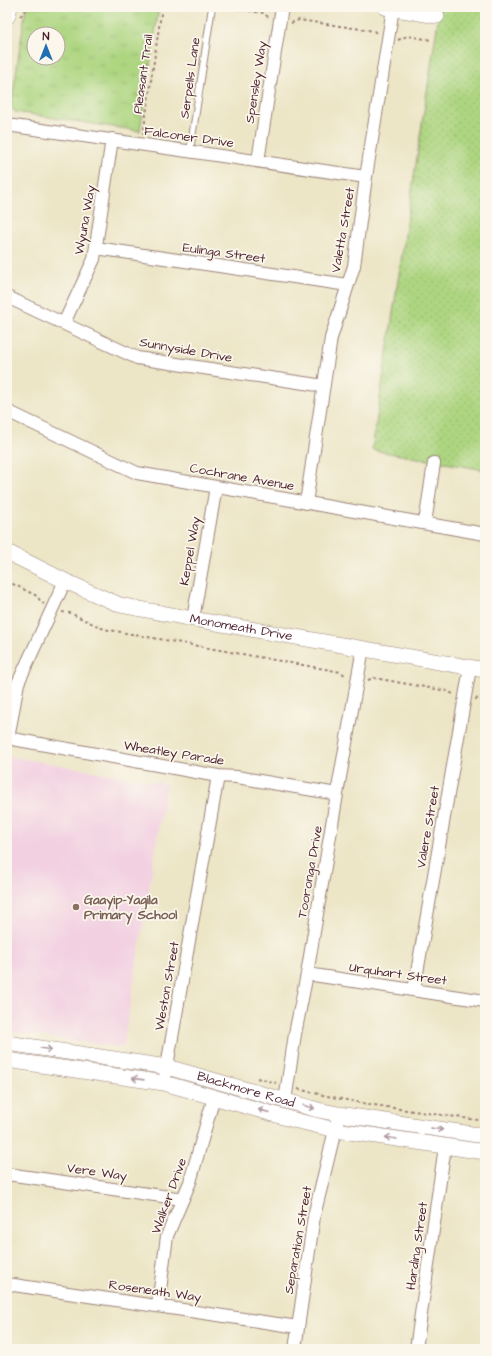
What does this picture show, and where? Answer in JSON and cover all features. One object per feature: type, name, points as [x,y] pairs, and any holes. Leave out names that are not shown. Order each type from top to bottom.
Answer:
[{"type":"street","points":[[7,16],[10,7]]},
{"type":"street","name":"Spensley Way","points":[[258,161],[282,7]]},
{"type":"street","points":[[389,8],[437,16]]},
{"type":"street","name":"Valetta Street","points":[[306,503],[331,338],[354,266],[366,177],[388,38],[389,8]]},
{"type":"street","name":"Falconer Drive","points":[[7,125],[366,177]]},
{"type":"street","name":"Wyuna Way","points":[[64,324],[94,259],[112,139]]},
{"type":"street","name":"Eulinga Street","points":[[96,248],[348,285]]},
{"type":"street","name":"Sunnyside Drive","points":[[7,297],[137,358],[324,386]]},
{"type":"street","name":"Cochrane Avenue","points":[[7,410],[137,473],[485,534]]},
{"type":"street","points":[[425,523],[434,464]]},
{"type":"street","name":"Keppel Way","points":[[192,619],[216,487]]},
{"type":"street","name":"Monomeath Drive","points":[[7,552],[66,581],[120,605],[485,670]]},
{"type":"street","points":[[7,739],[18,683],[52,607],[66,581]]},
{"type":"street","name":"Tooronga Drive","points":[[285,1101],[295,1034],[307,974],[363,648]]},
{"type":"street","name":"Valere Street","points":[[414,990],[470,668]]},
{"type":"street","name":"Wheatley Parade","points":[[7,739],[218,776],[237,777],[337,794]]},
{"type":"street","name":"Weston Street","points":[[164,1083],[218,776]]},
{"type":"street","name":"Urquhart Street","points":[[307,974],[485,1001]]},
{"type":"street","name":"Blackmore Road","points":[[7,1043],[167,1067],[285,1101],[338,1114],[485,1136]]},
{"type":"street","name":"Blackmore Road","points":[[7,1060],[164,1083],[298,1121],[336,1130],[485,1152]]},
{"type":"street","name":"Walker Drive","points":[[158,1305],[168,1236],[190,1182],[214,1097]]},
{"type":"street","name":"Separation Street","points":[[295,1349],[314,1216],[336,1130],[338,1114]]},
{"type":"street","name":"Harding Street","points":[[416,1349],[446,1146]]},
{"type":"street","name":"Vere Way","points":[[7,1174],[183,1199]]},
{"type":"street","name":"Roseneath Way","points":[[7,1284],[158,1305],[298,1327]]},
{"type":"lane","name":"Serpells Lane","points":[[190,152],[212,7]]},
{"type":"path","points":[[24,13],[26,7]]},
{"type":"path","name":"Pleasant Trail","points":[[142,144],[162,7]]},
{"type":"path","points":[[216,7],[264,13],[271,21],[291,23],[299,20],[374,31],[379,37],[400,40],[407,36],[432,40]]},
{"type":"path","points":[[7,581],[37,596],[41,602],[64,614],[70,613],[104,630],[341,672],[345,676],[368,680],[374,678],[447,691],[453,695],[477,699],[482,696],[485,697]]},
{"type":"shaded area","name":"Gaayip-Yagila Primary School","points":[[7,756],[166,784],[123,1048],[7,1031]]},
{"type":"green space","points":[[26,7],[159,7],[140,131],[15,112],[11,107]]},
{"type":"green space","points":[[440,7],[485,7],[485,470],[372,450]]},
{"type":"place","name":"Gaayip-Yagila Primary School","points":[[76,907]]}]
